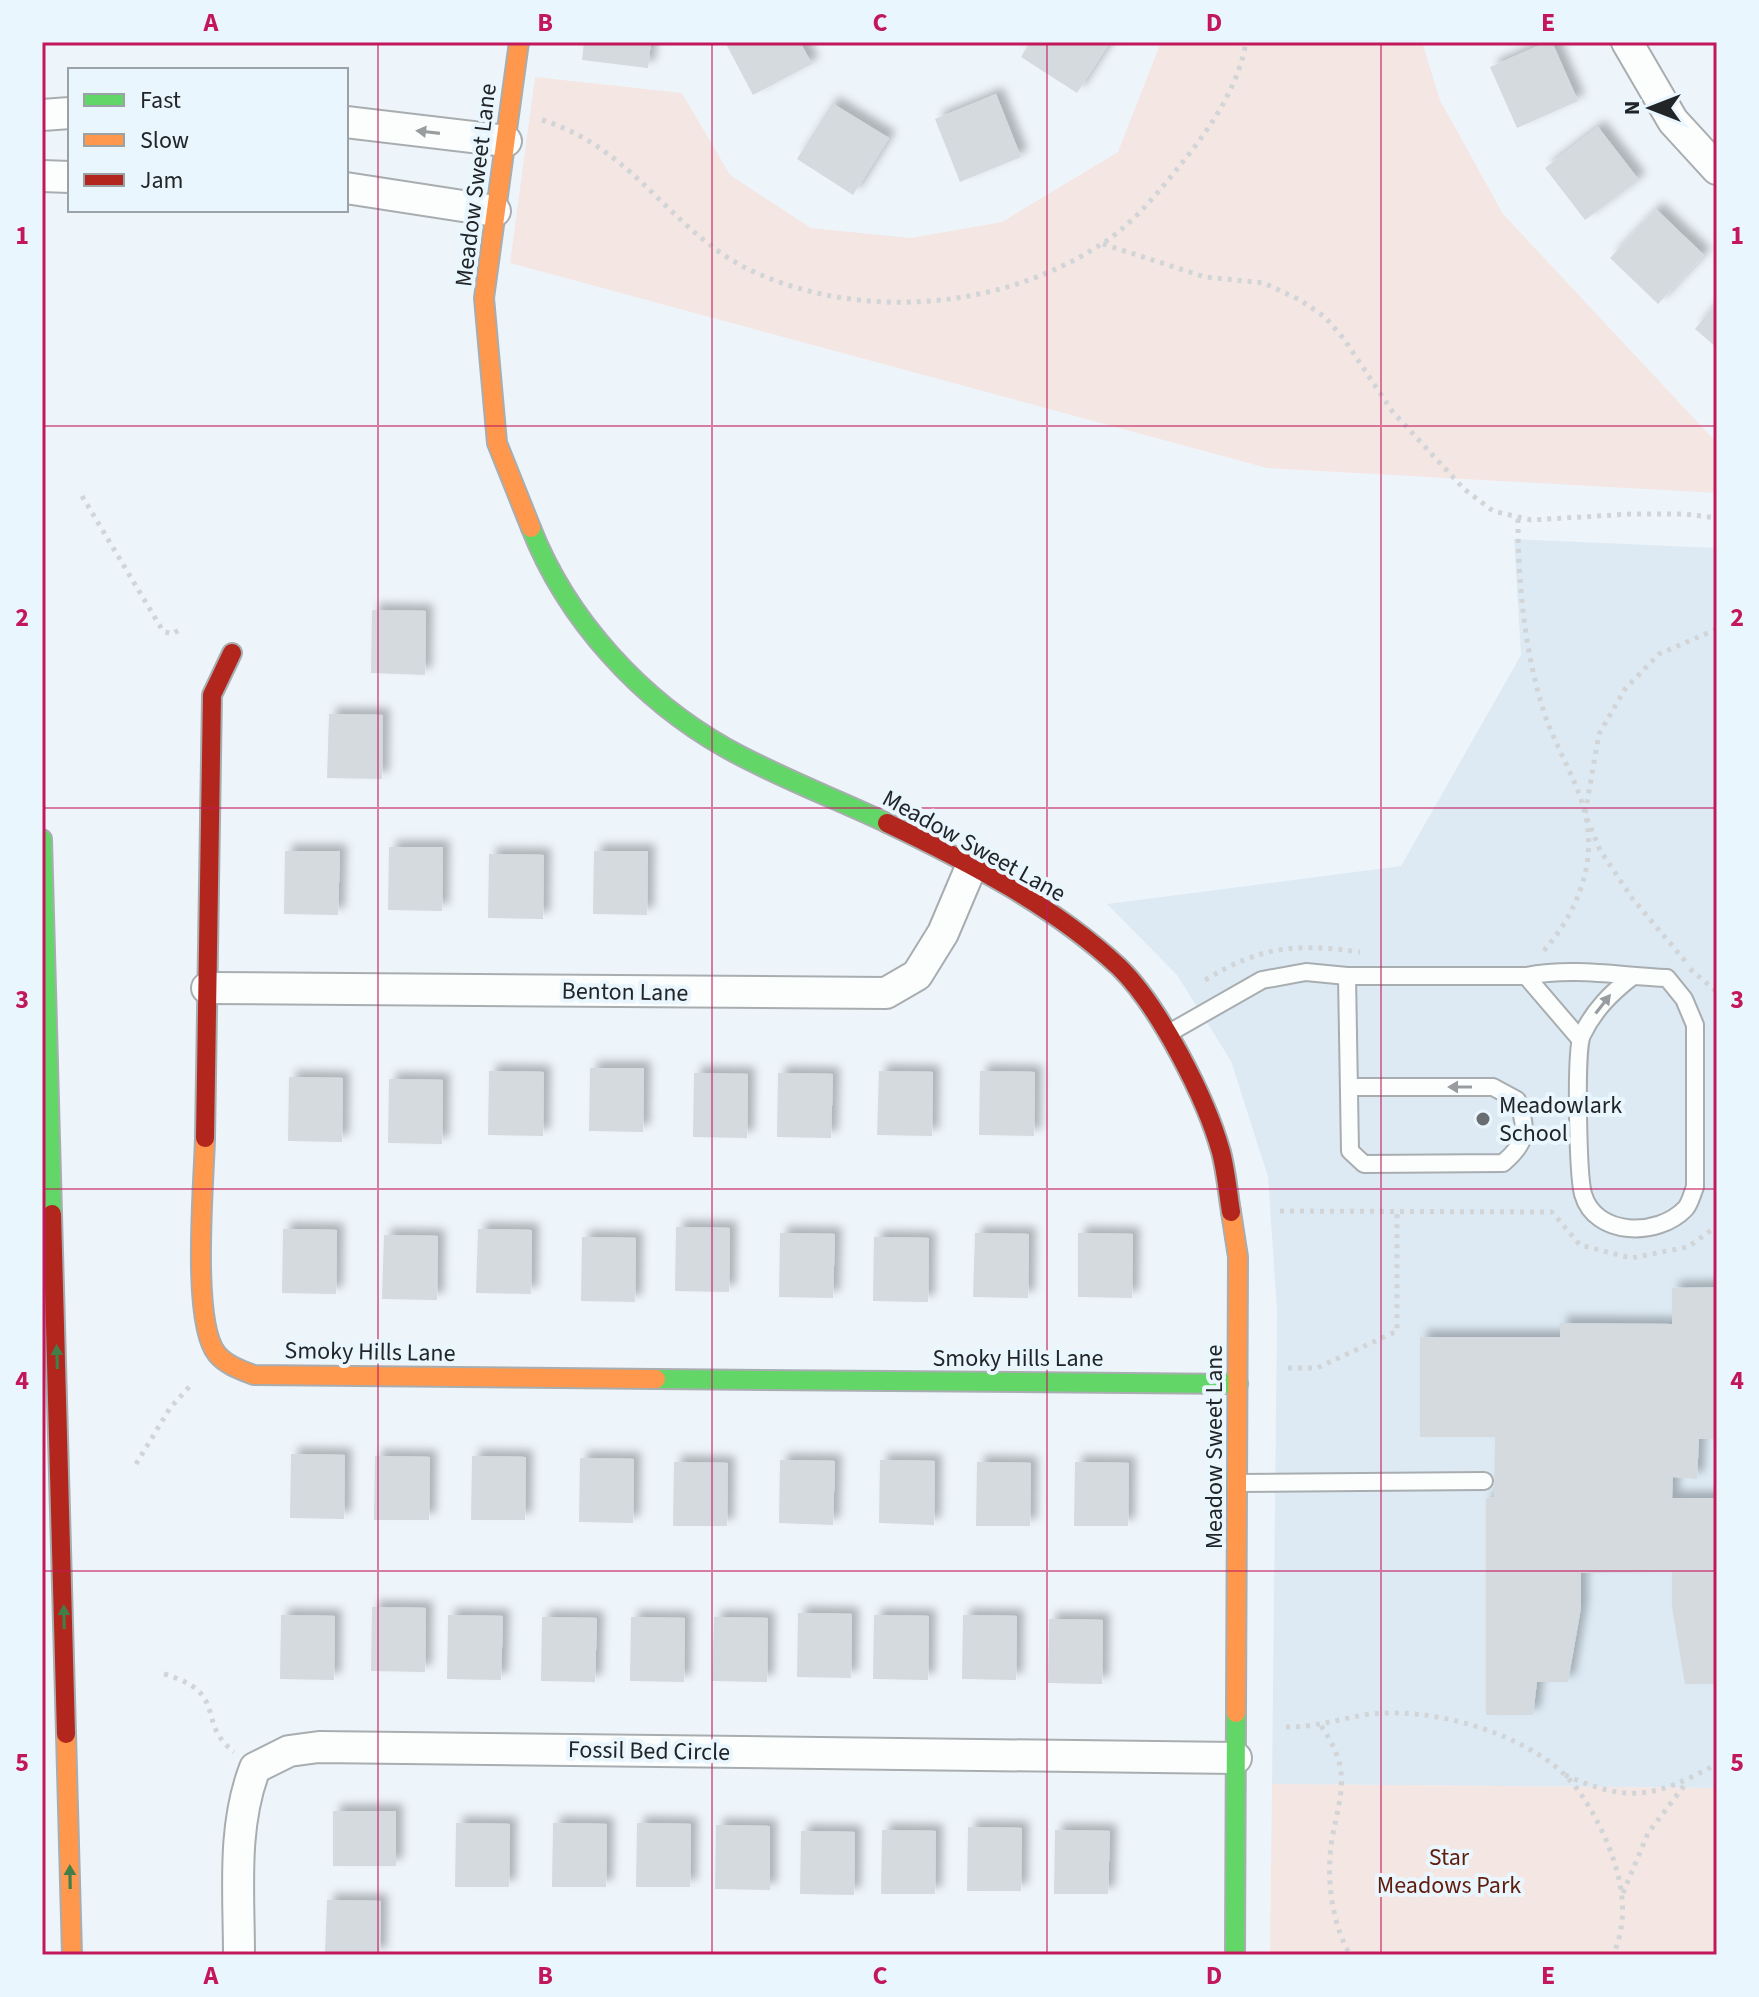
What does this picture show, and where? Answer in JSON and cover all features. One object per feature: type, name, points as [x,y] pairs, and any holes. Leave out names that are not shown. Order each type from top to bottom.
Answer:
[{"type":"street","name":"Meadow Sweet Lane","points":[[519,42],[484,298],[497,443],[536,541],[581,621],[655,700],[726,748],[906,832],[971,867],[1074,930],[1121,969],[1167,1033],[1186,1067],[1221,1152],[1238,1257],[1235,1955]]},
{"type":"street","points":[[1627,42],[1673,121],[1717,169]]},
{"type":"street","points":[[42,115],[68,113]]},
{"type":"street","points":[[348,122],[506,141]]},
{"type":"street","points":[[42,176],[68,177]]},
{"type":"street","points":[[348,188],[495,211]]},
{"type":"street","name":"Smoky Hills Lane","points":[[232,653],[212,695],[202,1293],[208,1339],[225,1365],[254,1375],[1238,1384]]},
{"type":"street","points":[[42,839],[72,1955]]},
{"type":"street","name":"Benton Lane","points":[[207,988],[886,993],[917,975],[943,933],[971,867]]},
{"type":"street","name":"Fossil Bed Circle","points":[[255,1768],[289,1751],[319,1747],[1236,1758]]},
{"type":"street","points":[[239,1955],[240,1830],[244,1797],[255,1768]]},
{"type":"lane","points":[[1167,1033],[1262,980],[1306,972],[1347,976],[1526,976],[1552,971],[1608,971],[1667,978],[1684,999],[1695,1025],[1695,1187],[1687,1208],[1660,1225],[1619,1228],[1599,1216],[1583,1196],[1579,1147],[1580,1039],[1606,997],[1633,976]]},
{"type":"lane","points":[[1347,976],[1350,1151],[1364,1164],[1503,1163],[1518,1150],[1526,1124],[1517,1100],[1493,1087],[1349,1087]]},
{"type":"lane","points":[[1526,976],[1580,1039]]},
{"type":"lane","points":[[1238,1483],[1484,1481]]},
{"type":"path","points":[[510,111],[554,124],[600,145],[721,252],[750,270],[798,289],[849,299],[896,302],[981,294],[1020,285],[1103,244],[1151,201],[1197,144],[1225,99],[1246,42]]},
{"type":"path","points":[[1103,244],[1205,277],[1264,283],[1300,300],[1325,317],[1344,339],[1392,411],[1464,489],[1493,511],[1518,519],[1631,514],[1684,514],[1717,518]]},
{"type":"path","points":[[82,496],[163,631],[172,634],[179,630]]},
{"type":"path","points":[[1518,519],[1521,594],[1532,669],[1551,732],[1600,850],[1632,898],[1694,971]]},
{"type":"path","points":[[1541,954],[1564,928],[1580,896],[1587,857],[1585,814],[1599,734],[1625,689],[1659,654],[1717,629]]},
{"type":"path","points":[[1280,1211],[1552,1212],[1580,1245],[1631,1258],[1688,1247],[1717,1226]]},
{"type":"path","points":[[1288,1368],[1317,1368],[1397,1331],[1397,1211]]},
{"type":"path","points":[[136,1464],[170,1408],[190,1386]]},
{"type":"path","points":[[164,1674],[197,1686],[208,1700],[216,1737],[255,1768]]},
{"type":"path","points":[[1286,1727],[1321,1726],[1365,1715],[1414,1714],[1451,1719],[1486,1730],[1526,1749],[1564,1774],[1602,1791],[1629,1794],[1657,1791],[1687,1782],[1717,1764]]},
{"type":"path","points":[[1321,1726],[1333,1744],[1343,1779],[1330,1877],[1334,1916],[1350,1955]]},
{"type":"path","points":[[1564,1774],[1602,1830],[1622,1894],[1623,1919],[1613,1955]]},
{"type":"path","points":[[1622,1894],[1648,1833],[1687,1782]]},
{"type":"shaded area","name":"Meadowlark School","points":[[1514,539],[1717,548],[1717,1788],[1272,1784],[1277,1311],[1268,1177],[1231,1061],[1177,975],[1107,904],[1401,866],[1521,655]]},
{"type":"green space","points":[[1161,42],[1422,42],[1440,100],[1503,214],[1717,443],[1717,493],[1267,468],[510,263],[535,77],[682,93],[730,175],[811,228],[911,238],[1002,222],[1118,152]]},
{"type":"green space","name":"Star Meadows Park","points":[[1272,1784],[1717,1788],[1717,1955],[1270,1955]]},
{"type":"building","points":[[584,42],[651,42],[648,68],[582,60]]},
{"type":"building","points":[[725,42],[800,42],[812,64],[753,95]]},
{"type":"building","points":[[1030,42],[1110,42],[1077,93],[1021,57]]},
{"type":"building","points":[[1552,42],[1578,101],[1517,128],[1490,67]]},
{"type":"building","points":[[996,94],[1021,157],[960,182],[935,119]]},
{"type":"building","points":[[832,103],[889,138],[853,195],[797,159]]},
{"type":"building","points":[[1598,127],[1639,180],[1585,220],[1545,168]]},
{"type":"building","points":[[1656,209],[1704,255],[1658,304],[1610,258]]},
{"type":"building","points":[[1717,302],[1717,348],[1695,329]]},
{"type":"building","points":[[372,610],[426,611],[425,675],[371,673]]},
{"type":"building","points":[[329,714],[383,715],[382,779],[327,778]]},
{"type":"building","points":[[389,847],[443,847],[442,911],[388,910]]},
{"type":"building","points":[[285,851],[340,851],[338,915],[284,914]]},
{"type":"building","points":[[594,851],[648,851],[647,915],[593,914]]},
{"type":"building","points":[[489,854],[544,855],[543,919],[488,918]]},
{"type":"building","points":[[590,1068],[644,1068],[643,1132],[589,1131]]},
{"type":"building","points":[[489,1071],[544,1072],[543,1136],[488,1135]]},
{"type":"building","points":[[879,1071],[933,1072],[932,1136],[877,1135]]},
{"type":"building","points":[[980,1071],[1035,1072],[1034,1136],[979,1135]]},
{"type":"building","points":[[694,1073],[748,1074],[747,1138],[693,1137]]},
{"type":"building","points":[[778,1073],[833,1074],[831,1138],[777,1137]]},
{"type":"building","points":[[289,1077],[343,1078],[342,1142],[288,1141]]},
{"type":"building","points":[[389,1079],[443,1080],[442,1144],[388,1143]]},
{"type":"building","points":[[676,1227],[730,1228],[729,1292],[675,1291]]},
{"type":"building","points":[[283,1229],[337,1230],[336,1294],[282,1293]]},
{"type":"building","points":[[478,1229],[532,1230],[531,1294],[476,1293]]},
{"type":"building","points":[[780,1233],[835,1234],[833,1298],[779,1297]]},
{"type":"building","points":[[975,1233],[1029,1234],[1028,1298],[973,1297]]},
{"type":"building","points":[[1078,1233],[1133,1234],[1132,1298],[1078,1297]]},
{"type":"building","points":[[384,1235],[438,1236],[437,1300],[382,1299]]},
{"type":"building","points":[[582,1237],[636,1238],[635,1302],[581,1301]]},
{"type":"building","points":[[874,1237],[929,1238],[928,1302],[873,1301]]},
{"type":"building","points":[[1717,1287],[1717,1439],[1699,1439],[1697,1479],[1673,1477],[1672,1498],[1717,1498],[1717,1691],[1714,1684],[1685,1684],[1672,1607],[1672,1572],[1581,1573],[1581,1608],[1568,1682],[1537,1682],[1533,1715],[1486,1715],[1486,1498],[1494,1497],[1495,1437],[1420,1437],[1420,1337],[1560,1337],[1560,1323],[1672,1324],[1672,1288]]},
{"type":"building","points":[[291,1454],[345,1455],[344,1519],[290,1518]]},
{"type":"building","points":[[375,1456],[430,1457],[429,1520],[374,1520]]},
{"type":"building","points":[[472,1456],[526,1457],[525,1520],[471,1520]]},
{"type":"building","points":[[580,1458],[634,1459],[633,1523],[579,1522]]},
{"type":"building","points":[[780,1460],[835,1461],[833,1525],[779,1523]]},
{"type":"building","points":[[880,1460],[935,1461],[934,1525],[879,1523]]},
{"type":"building","points":[[674,1462],[728,1463],[727,1526],[673,1526]]},
{"type":"building","points":[[977,1462],[1031,1463],[1030,1526],[976,1526]]},
{"type":"building","points":[[1075,1462],[1129,1463],[1128,1526],[1074,1526]]},
{"type":"building","points":[[372,1607],[426,1608],[425,1672],[371,1671]]},
{"type":"building","points":[[798,1613],[852,1614],[851,1678],[797,1677]]},
{"type":"building","points":[[281,1615],[335,1616],[334,1680],[280,1679]]},
{"type":"building","points":[[448,1615],[503,1616],[501,1680],[447,1679]]},
{"type":"building","points":[[874,1615],[929,1616],[928,1680],[873,1679]]},
{"type":"building","points":[[963,1615],[1017,1616],[1016,1680],[962,1679]]},
{"type":"building","points":[[542,1617],[597,1618],[595,1682],[541,1681]]},
{"type":"building","points":[[631,1617],[685,1618],[684,1682],[630,1681]]},
{"type":"building","points":[[714,1617],[768,1618],[767,1682],[712,1681]]},
{"type":"building","points":[[1049,1619],[1103,1620],[1102,1684],[1048,1683]]},
{"type":"building","points":[[333,1811],[396,1811],[396,1866],[333,1866]]},
{"type":"building","points":[[456,1823],[510,1824],[509,1887],[455,1887]]},
{"type":"building","points":[[553,1823],[607,1824],[606,1887],[552,1887]]},
{"type":"building","points":[[637,1823],[691,1824],[690,1887],[636,1887]]},
{"type":"building","points":[[716,1825],[770,1826],[770,1890],[715,1889]]},
{"type":"building","points":[[968,1827],[1022,1828],[1021,1891],[967,1891]]},
{"type":"building","points":[[882,1830],[936,1831],[935,1894],[881,1894]]},
{"type":"building","points":[[1055,1830],[1110,1831],[1108,1894],[1054,1894]]},
{"type":"building","points":[[801,1831],[855,1832],[854,1895],[800,1894]]},
{"type":"building","points":[[327,1900],[381,1901],[380,1955],[325,1955]]},
{"type":"traffic: fast","points":[[531,528],[546,562],[586,625],[636,682],[695,729],[726,748],[887,823]]},
{"type":"traffic: fast","points":[[42,839],[52,1214]]},
{"type":"traffic: fast","points":[[656,1379],[1238,1384]]},
{"type":"traffic: fast","points":[[1235,1955],[1236,1713]]},
{"type":"traffic: slow","points":[[519,42],[484,298],[497,443],[531,528]]},
{"type":"traffic: slow","points":[[205,1138],[201,1251],[204,1313],[209,1338],[217,1354],[234,1367],[254,1375],[656,1379]]},
{"type":"traffic: slow","points":[[1231,1212],[1238,1257],[1236,1713]]},
{"type":"traffic: slow","points":[[66,1734],[72,1955]]},
{"type":"traffic: jam","points":[[205,1138],[212,695],[232,653]]},
{"type":"traffic: jam","points":[[887,823],[1009,886],[1067,924],[1119,967],[1150,1005],[1193,1080],[1221,1152],[1231,1212]]},
{"type":"traffic: jam","points":[[52,1214],[66,1734]]},
{"type":"place","name":"Meadowlark School","points":[[1483,1119]]}]
